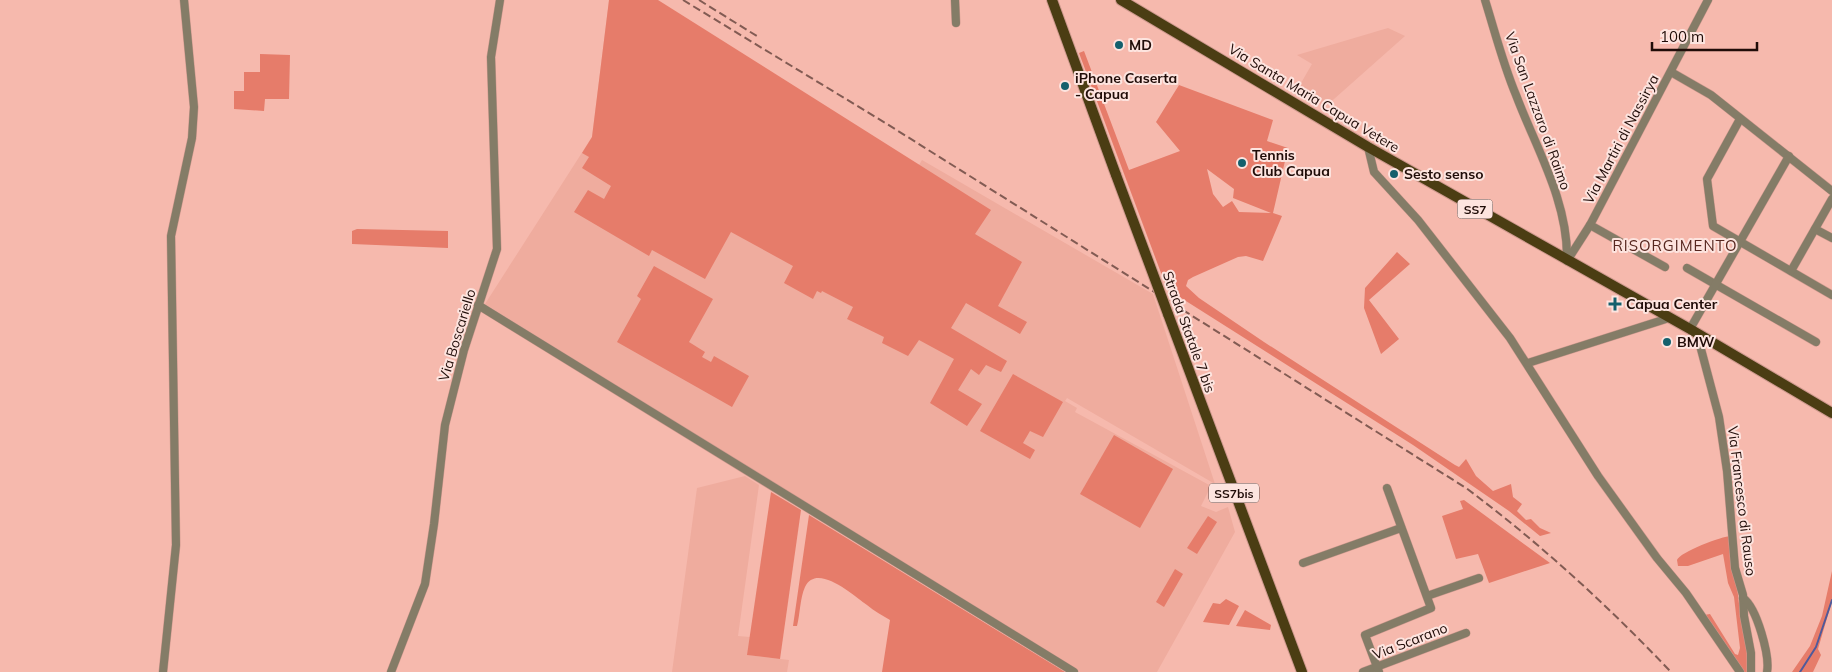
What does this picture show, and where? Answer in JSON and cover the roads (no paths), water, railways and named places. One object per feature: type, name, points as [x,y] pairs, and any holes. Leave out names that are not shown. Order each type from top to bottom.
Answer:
[{"type":"main road","name":"Strada Statale 7 bis","points":[[1052,0],[1302,672]]},
{"type":"main road","name":"Via Santa Maria Capua Vetere","points":[[1121,0],[1368,147],[1694,332],[1832,413]]},
{"type":"street","points":[[163,672],[176,545],[171,236],[192,138],[194,107],[184,0]]},
{"type":"street","name":"Via Boscariello","points":[[391,672],[425,584],[445,425],[464,350],[497,249],[491,57],[500,0]]},
{"type":"street","points":[[955,0],[956,23]]},
{"type":"street","name":"Via San Lazzaro di Raimo","points":[[1485,0],[1510,82],[1543,156],[1557,196],[1568,244],[1567,261]]},
{"type":"street","name":"Via Martiri di Nassirya","points":[[1567,261],[1590,225],[1708,0]]},
{"type":"street","points":[[1671,72],[1710,96],[1790,156],[1832,191]]},
{"type":"street","points":[[1740,119],[1707,179],[1713,226],[1832,295]]},
{"type":"street","points":[[1368,147],[1374,172],[1418,220],[1528,363],[1598,476],[1702,616],[1740,672]]},
{"type":"street","points":[[1694,332],[1715,285],[1790,156]]},
{"type":"street","points":[[1791,271],[1832,199]]},
{"type":"street","points":[[1590,225],[1665,267]]},
{"type":"street","points":[[1815,229],[1832,238]]},
{"type":"street","points":[[1686,268],[1816,342]]},
{"type":"street","points":[[478,305],[1074,672]]},
{"type":"street","points":[[1528,363],[1669,318]]},
{"type":"street","name":"Via Francesco di Rauso","points":[[1694,332],[1719,417],[1727,471],[1735,568],[1743,598],[1751,670]]},
{"type":"street","points":[[1378,669],[1366,635],[1431,608],[1387,488]]},
{"type":"street","points":[[1303,564],[1401,528]]},
{"type":"street","points":[[1427,596],[1479,578]]},
{"type":"street","points":[[1743,598],[1750,605],[1762,635],[1767,672]]},
{"type":"street","name":"Via Scarano","points":[[1363,672],[1378,669],[1466,633]]},
{"type":"waterway","points":[[1800,672],[1816,647],[1832,600]]},
{"type":"railway","points":[[683,0],[887,124],[1466,488],[1521,531],[1573,576],[1671,672]]},
{"type":"railway","points":[[699,0],[760,38]]},
{"type":"place","name":"MD","points":[[1119,45]]},
{"type":"place","name":"iPhone Caserta - Capua","points":[[1065,86]]},
{"type":"place","name":"Tennis Club Capua","points":[[1242,163]]},
{"type":"place","name":"Sesto senso","points":[[1394,174]]},
{"type":"place","name":"Capua Center","points":[[1615,304]]},
{"type":"place","name":"BMW","points":[[1667,342]]},
{"type":"district","name":"RISORGIMENTO","points":[[1675,245]]}]
